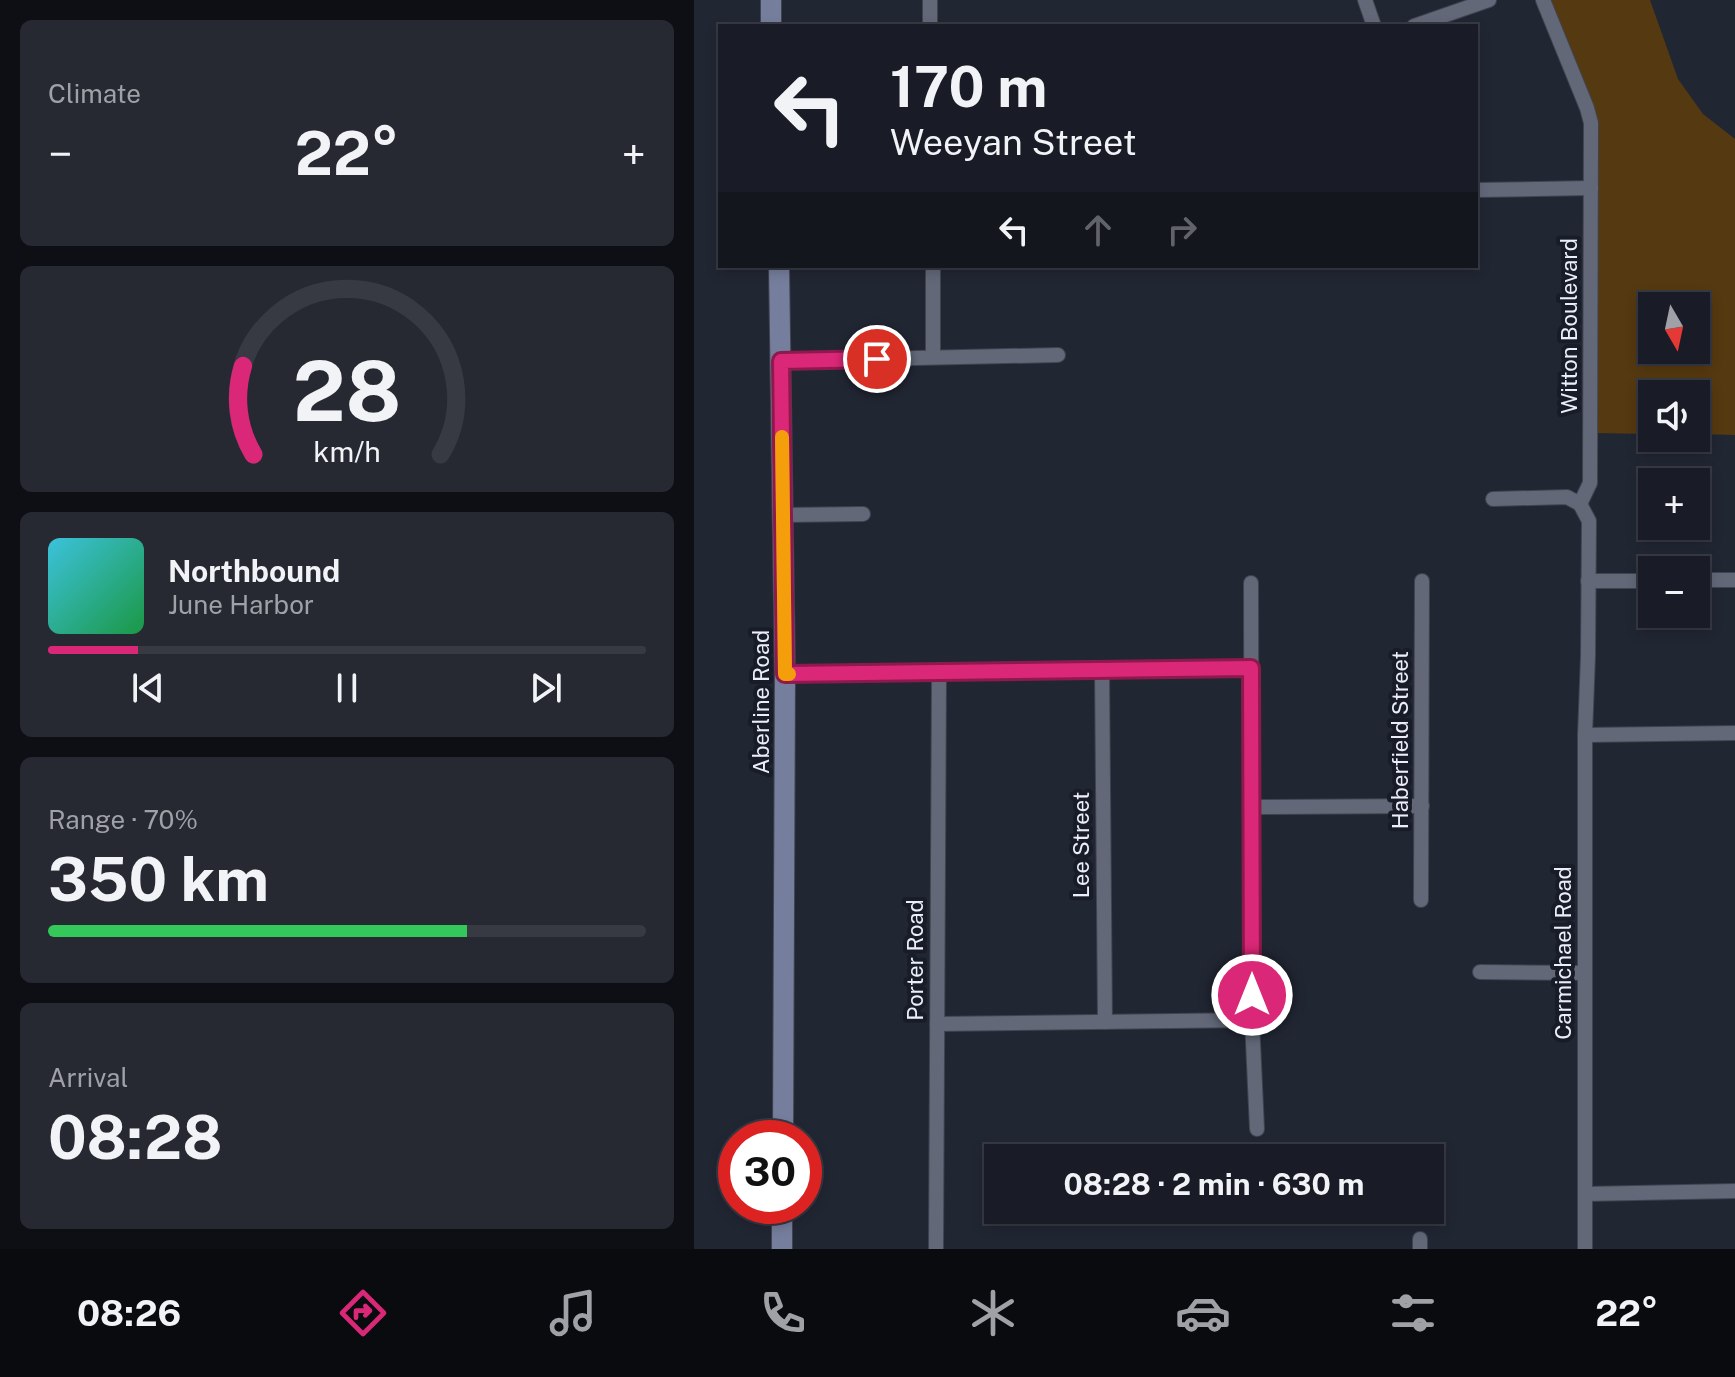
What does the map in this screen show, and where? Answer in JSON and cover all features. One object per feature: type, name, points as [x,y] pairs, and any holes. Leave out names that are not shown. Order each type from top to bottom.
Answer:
[{"type":"street","points":[[771,0],[771,24]]},
{"type":"street","points":[[930,0],[930,24]]},
{"type":"street","points":[[1365,0],[1373,24]]},
{"type":"street","points":[[1420,24],[1489,0]]},
{"type":"street","name":"Witton Boulevard","points":[[1543,0],[1591,123],[1590,483],[1580,504],[1589,521],[1588,656]]},
{"type":"street","points":[[1478,190],[1591,188]]},
{"type":"street","name":"Aberline Road","points":[[779,268],[785,674],[783,1120]]},
{"type":"street","points":[[933,268],[933,357]]},
{"type":"street","points":[[781,361],[1058,355]]},
{"type":"street","points":[[1493,499],[1567,497],[1580,504]]},
{"type":"street","points":[[783,515],[863,514]]},
{"type":"street","points":[[1710,580],[1735,580]]},
{"type":"street","name":"Haberfield Street","points":[[1421,900],[1422,581]]},
{"type":"street","points":[[1588,581],[1638,581]]},
{"type":"street","points":[[1251,583],[1252,1020],[1257,1129]]},
{"type":"street","name":"Carmichael Road","points":[[1585,1249],[1585,735],[1588,656]]},
{"type":"street","name":"Lee Street","points":[[1102,668],[1105,1022]]},
{"type":"street","points":[[785,674],[1251,668]]},
{"type":"street","name":"Porter Road","points":[[936,1249],[939,671]]},
{"type":"street","points":[[1585,735],[1735,733]]},
{"type":"street","points":[[1252,807],[1422,806]]},
{"type":"street","points":[[1480,972],[1585,973]]},
{"type":"street","points":[[937,1024],[1252,1020]]},
{"type":"street","points":[[1585,1194],[1735,1191]]},
{"type":"street","points":[[782,1224],[782,1249]]},
{"type":"shaded area","points":[[1551,0],[1650,0],[1678,79],[1703,114],[1735,139],[1735,435],[1710,434],[1710,380],[1638,380],[1638,434],[1591,433],[1589,116]]},
{"type":"slow traffic","points":[[782,437],[785,674],[789,674]]},
{"type":"route","points":[[877,359],[781,361],[785,674],[1251,668],[1252,995]]}]
